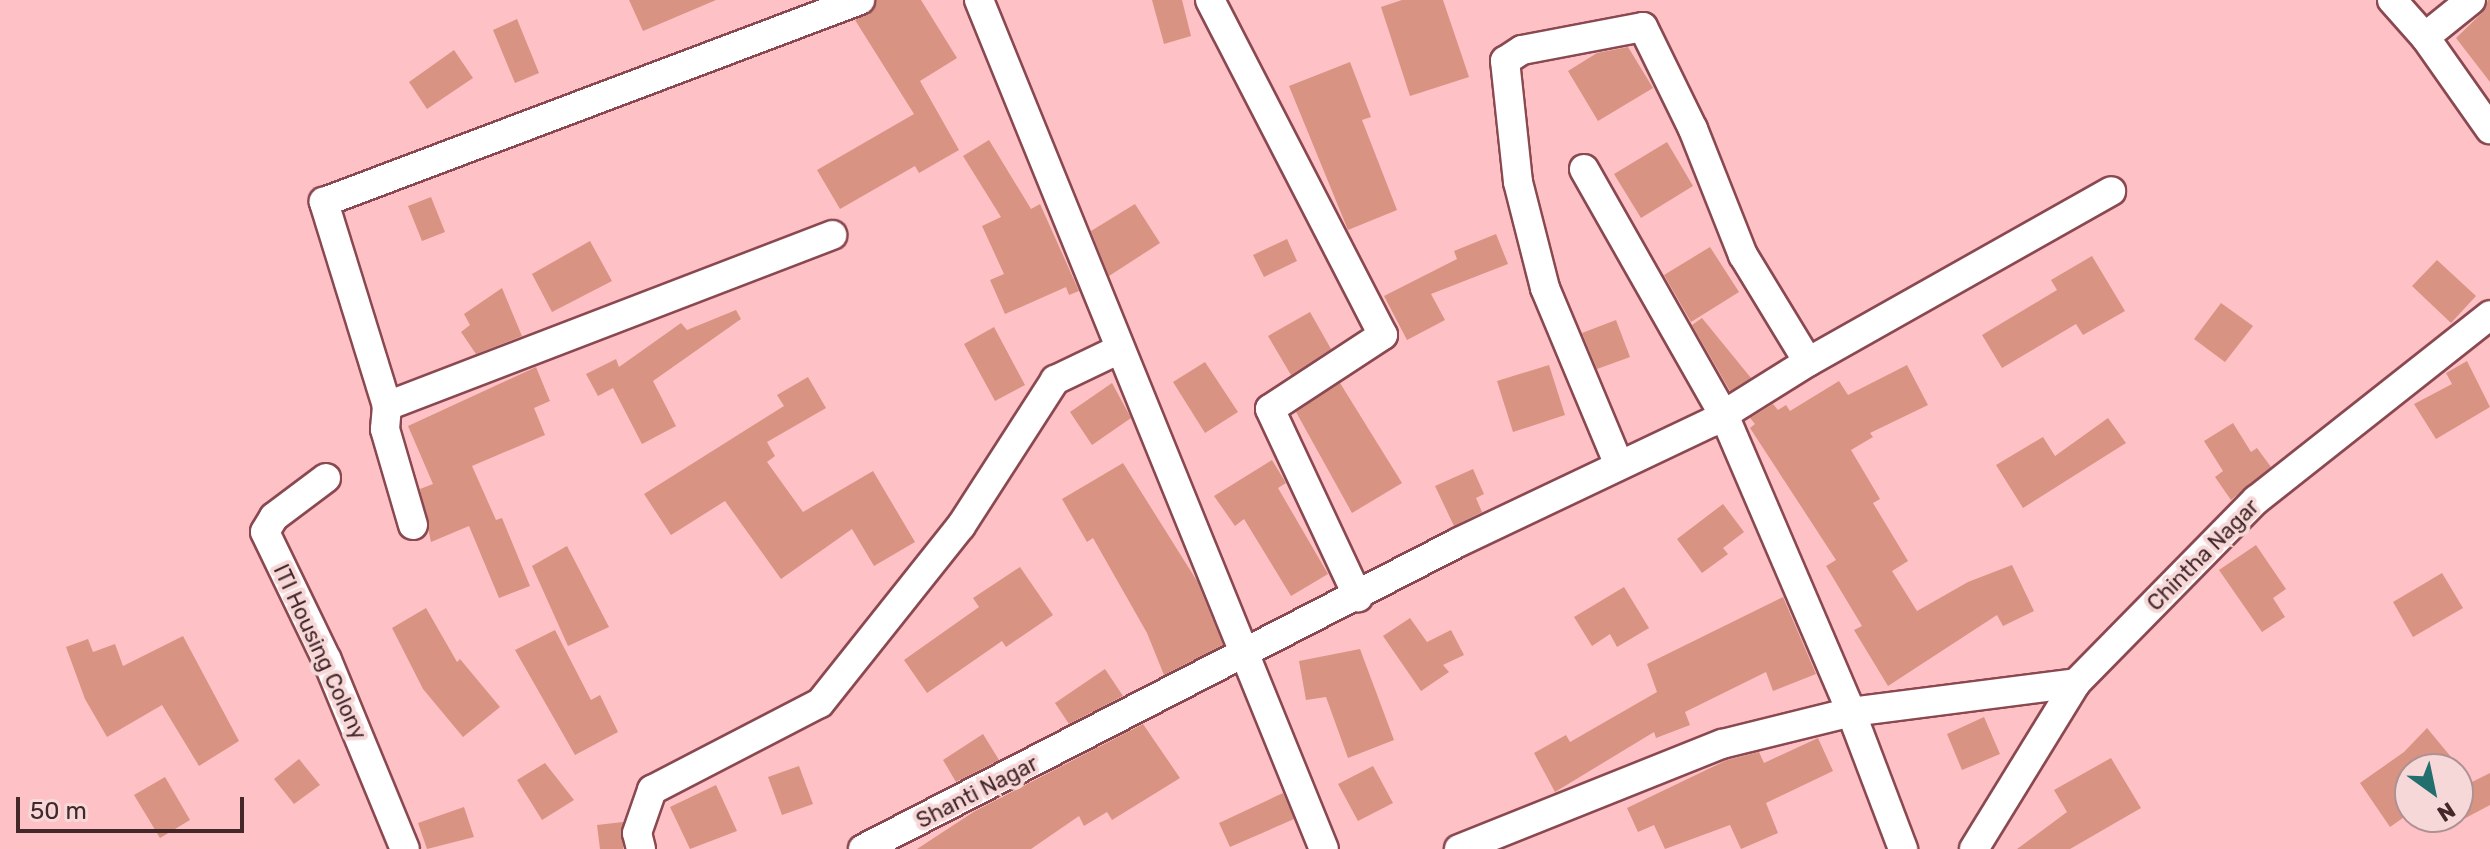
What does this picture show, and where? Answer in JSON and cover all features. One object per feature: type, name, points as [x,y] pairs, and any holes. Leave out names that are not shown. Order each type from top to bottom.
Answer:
[{"type":"street","points":[[413,525],[385,429],[387,406],[324,202],[860,0]]},
{"type":"street","points":[[979,0],[1324,849]]},
{"type":"street","points":[[1210,0],[1383,335],[1270,409],[1358,597]]},
{"type":"street","points":[[2392,0],[2425,37],[2490,129]]},
{"type":"street","points":[[2425,37],[2471,0]]},
{"type":"street","points":[[1619,465],[1545,288],[1518,182],[1505,61],[1522,50],[1643,27],[1693,129],[1743,255],[1808,362]]},
{"type":"street","points":[[1584,169],[1724,415],[1851,712],[1903,849]]},
{"type":"street","name":"Shanti Nagar","points":[[863,849],[1619,465],[1724,415],[1808,362],[2111,191]]},
{"type":"street","points":[[387,406],[832,235]]},
{"type":"street","name":"Chintha Nagar","points":[[1974,849],[2076,683],[2256,500],[2490,315]]},
{"type":"street","points":[[639,841],[652,790],[820,703],[961,526],[1055,380],[1120,349]]},
{"type":"street","name":"ITI Housing Colony","points":[[326,478],[274,517],[265,532],[332,672],[405,849]]},
{"type":"street","points":[[1459,849],[1722,744],[1851,712],[2076,683]]},
{"type":"building","points":[[629,0],[716,0],[643,31]]},
{"type":"building","points":[[877,0],[921,0],[957,58],[920,81],[959,150],[919,173],[915,166],[840,209],[817,170],[914,114],[855,20],[873,11]]},
{"type":"building","points":[[1152,0],[1182,0],[1191,36],[1164,44]]},
{"type":"building","points":[[1402,0],[1443,0],[1469,77],[1410,96],[1381,7]]},
{"type":"building","points":[[2488,0],[2490,82],[2456,38],[2482,13]]},
{"type":"building","points":[[517,19],[539,73],[515,83],[493,30]]},
{"type":"building","points":[[1628,47],[1653,88],[1598,121],[1568,71],[1597,53]]},
{"type":"building","points":[[454,50],[473,78],[427,109],[409,82]]},
{"type":"building","points":[[1350,62],[1371,117],[1362,120],[1397,210],[1348,230],[1289,86]]},
{"type":"building","points":[[989,140],[1031,209],[1040,204],[1079,291],[1069,295],[1066,287],[1005,314],[990,280],[1004,274],[982,226],[1001,217],[963,156]]},
{"type":"building","points":[[1667,142],[1693,186],[1641,218],[1614,174]]},
{"type":"building","points":[[431,197],[445,232],[422,241],[408,206]]},
{"type":"building","points":[[1135,204],[1160,243],[1109,276],[1091,231]]},
{"type":"building","points":[[1496,234],[1508,264],[1431,294],[1445,320],[1407,340],[1384,296],[1457,259],[1454,251]]},
{"type":"building","points":[[1287,239],[1297,261],[1264,277],[1253,255]]},
{"type":"building","points":[[590,241],[612,281],[552,312],[532,274]]},
{"type":"building","points":[[1710,247],[1739,292],[1691,322],[1664,275]]},
{"type":"building","points":[[2092,256],[2125,311],[2083,335],[2076,324],[2002,368],[1982,335],[2057,290],[2051,280]]},
{"type":"building","points":[[2437,260],[2476,296],[2451,323],[2412,286]]},
{"type":"building","points":[[502,288],[522,336],[476,354],[461,332],[470,325],[464,314]]},
{"type":"building","points":[[2221,303],[2253,326],[2225,362],[2194,339]]},
{"type":"building","points":[[736,310],[741,319],[653,381],[676,426],[642,444],[613,388],[598,396],[586,374],[616,359],[619,367],[681,323],[687,330]]},
{"type":"building","points":[[1310,312],[1331,349],[1291,375],[1268,336]]},
{"type":"building","points":[[1702,318],[1751,378],[1730,391],[1692,325]]},
{"type":"building","points":[[1616,320],[1630,357],[1597,369],[1582,333]]},
{"type":"building","points":[[994,327],[1025,385],[995,401],[964,344]]},
{"type":"building","points":[[2467,361],[2490,407],[2436,439],[2414,404],[2452,384],[2446,373]]},
{"type":"building","points":[[1205,362],[1238,412],[1205,433],[1173,382]]},
{"type":"building","points":[[1549,365],[1565,415],[1513,432],[1497,381]]},
{"type":"building","points":[[1907,365],[1928,405],[1870,433],[1873,437],[1851,450],[1880,499],[1873,503],[1908,561],[1892,571],[1917,611],[1968,582],[2012,565],[2034,611],[2003,626],[1997,615],[1888,686],[1854,630],[1862,626],[1826,566],[1836,560],[1750,428],[1755,424],[1750,418],[1773,404],[1778,410],[1786,405],[1790,411],[1839,381],[1848,395]]},
{"type":"building","points":[[536,367],[550,401],[534,408],[545,435],[472,466],[496,520],[502,518],[530,586],[499,598],[469,526],[431,542],[420,489],[433,484],[408,426]]},
{"type":"building","points":[[808,377],[826,408],[767,442],[775,456],[767,462],[803,512],[873,471],[915,542],[874,566],[852,529],[781,579],[725,501],[671,535],[644,494],[784,406],[777,395]]},
{"type":"building","points":[[1112,383],[1131,418],[1092,445],[1070,412]]},
{"type":"building","points":[[1340,383],[1402,483],[1352,513],[1296,412]]},
{"type":"building","points":[[2108,418],[2126,443],[2023,508],[1996,465],[2043,437],[2055,456]]},
{"type":"building","points":[[2233,423],[2251,452],[2257,448],[2271,467],[2231,500],[2215,477],[2223,471],[2204,441]]},
{"type":"building","points":[[1272,460],[1286,483],[1278,488],[1328,574],[1291,596],[1244,519],[1235,526],[1214,496]]},
{"type":"building","points":[[1123,463],[1197,581],[1223,645],[1164,675],[1147,633],[1093,538],[1087,542],[1062,499]]},
{"type":"building","points":[[1473,469],[1484,494],[1476,498],[1482,512],[1454,526],[1435,486]]},
{"type":"building","points":[[1723,504],[1744,532],[1723,548],[1728,554],[1702,573],[1677,539]]},
{"type":"building","points":[[2256,545],[2286,589],[2273,598],[2285,617],[2262,632],[2219,570]]},
{"type":"building","points":[[567,546],[609,627],[568,646],[532,566]]},
{"type":"building","points":[[1020,567],[1053,615],[1006,647],[1002,641],[927,693],[904,660],[979,607],[973,598]]},
{"type":"building","points":[[2442,573],[2463,608],[2413,637],[2393,602]]},
{"type":"building","points":[[1624,587],[1649,628],[1617,647],[1610,634],[1592,646],[1574,617]]},
{"type":"building","points":[[1783,597],[1816,674],[1773,691],[1766,672],[1685,712],[1690,725],[1656,738],[1654,732],[1555,792],[1534,753],[1566,735],[1570,742],[1657,692],[1647,664]]},
{"type":"building","points":[[426,608],[457,662],[460,659],[500,707],[463,737],[423,689],[392,628]]},
{"type":"building","points":[[1410,618],[1427,642],[1451,630],[1464,655],[1443,665],[1449,672],[1421,691],[1383,636]]},
{"type":"building","points":[[555,630],[591,700],[600,695],[618,732],[575,755],[515,650]]},
{"type":"building","points":[[183,636],[239,741],[199,766],[162,705],[107,737],[85,699],[66,647],[88,639],[93,652],[115,644],[123,666]]},
{"type":"building","points":[[1360,649],[1394,740],[1348,758],[1326,697],[1306,700],[1299,661]]},
{"type":"building","points":[[1105,669],[1123,696],[1069,724],[1055,703]]},
{"type":"building","points":[[1984,717],[2000,754],[1962,770],[1947,734]]},
{"type":"building","points":[[1143,724],[1180,778],[1112,820],[1107,812],[1084,826],[1079,816],[1031,849],[917,849],[975,811]]},
{"type":"building","points":[[2427,728],[2448,753],[2403,753]]},
{"type":"building","points":[[983,734],[999,760],[956,782],[943,760]]},
{"type":"building","points":[[1818,738],[1833,771],[1766,803],[1778,833],[1741,849],[1730,825],[1665,849],[1654,825],[1638,832],[1627,808],[1727,760],[1759,752],[1764,763]]},
{"type":"building","points":[[2111,758],[2141,808],[2070,849],[2017,849],[2067,812],[2054,790]]},
{"type":"building","points":[[299,759],[320,785],[294,804],[274,779]]},
{"type":"building","points":[[2394,759],[2394,824],[2390,827],[2360,783]]},
{"type":"building","points":[[545,763],[574,800],[542,820],[517,780]]},
{"type":"building","points":[[799,766],[813,804],[782,815],[768,777]]},
{"type":"building","points":[[1373,766],[1393,803],[1358,821],[1338,784]]},
{"type":"building","points":[[2490,773],[2490,805],[2474,814],[2474,781]]},
{"type":"building","points":[[165,777],[190,820],[160,838],[134,795]]},
{"type":"building","points":[[716,785],[737,831],[690,849],[670,807]]},
{"type":"building","points":[[1283,793],[1294,819],[1230,847],[1219,823]]},
{"type":"building","points":[[464,807],[474,837],[427,849],[418,823]]},
{"type":"building","points":[[623,822],[623,849],[600,849],[597,825]]}]
